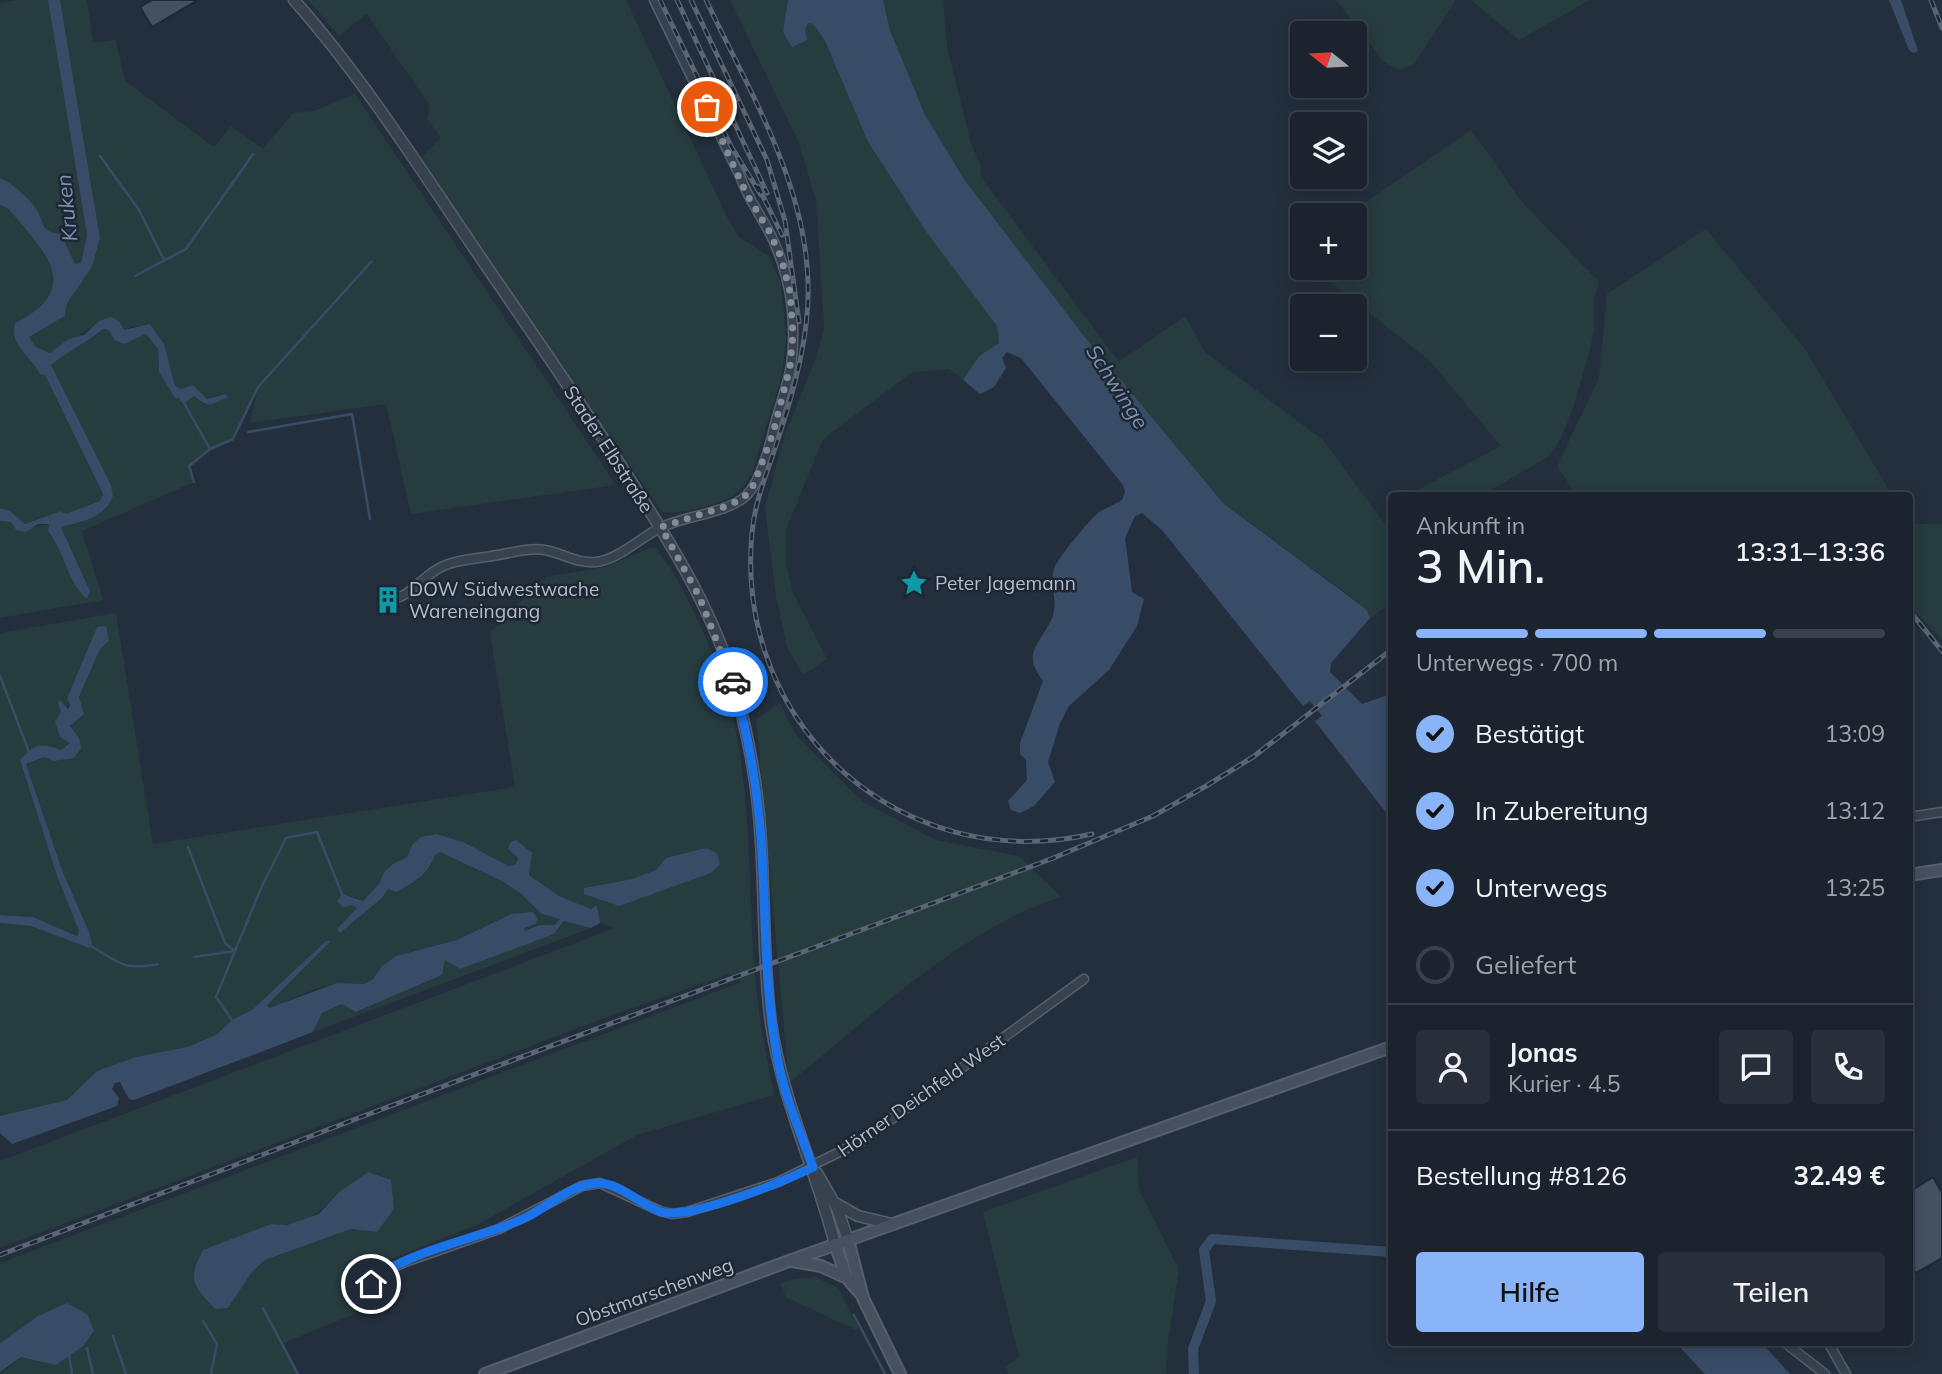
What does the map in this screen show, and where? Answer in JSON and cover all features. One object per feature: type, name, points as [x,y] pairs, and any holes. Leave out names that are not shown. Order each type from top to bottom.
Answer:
[{"type":"main road","points":[[1913,875],[1942,870]]},
{"type":"main road","name":"Obstmarschenweg","points":[[485,1374],[835,1244],[1388,1048]]},
{"type":"main road","points":[[848,1240],[863,1298],[900,1374]]},
{"type":"main road","points":[[835,1244],[847,1279],[863,1298]]},
{"type":"main road","points":[[789,1261],[821,1266],[847,1279]]},
{"type":"street","name":"Stader Elbstraße","points":[[294,0],[356,78],[590,417],[661,527],[699,596],[729,668],[743,717],[757,794],[766,966],[776,1054],[835,1244]]},
{"type":"street","points":[[388,600],[401,598],[413,591],[434,570],[449,564],[543,549],[582,561],[598,562],[625,550],[661,527],[730,505],[745,496],[754,484],[773,433],[790,367],[793,334],[790,292],[781,257],[769,231],[746,193],[654,0]]},
{"type":"street","points":[[1913,816],[1942,811]]},
{"type":"street","name":"Hörner Deichfeld West","points":[[366,1292],[380,1274],[417,1258],[499,1230],[582,1186],[600,1183],[672,1214],[688,1212],[778,1182],[813,1167],[860,1142],[1084,979]]},
{"type":"street","name":"Stader Elbstraße","points":[[813,1167],[835,1203],[848,1240]]},
{"type":"street","points":[[835,1203],[858,1216],[892,1224]]},
{"type":"street","points":[[1789,1346],[1825,1374]]},
{"type":"street","points":[[1830,1346],[1846,1374]]},
{"type":"green space","points":[[48,0],[87,235],[81,263],[75,264],[61,234],[45,228],[36,208],[27,198],[0,178],[0,3]]},
{"type":"green space","points":[[60,0],[87,0],[93,43],[116,40],[125,81],[214,147],[231,126],[263,149],[293,113],[314,111],[355,94],[616,485],[411,514],[386,404],[250,423],[259,385],[233,439],[210,449],[189,466],[194,482],[82,531],[103,600],[0,618],[0,521],[11,522],[16,530],[49,524],[48,531],[90,591],[61,526],[82,523],[113,496],[111,485],[50,365],[103,329],[109,330],[114,340],[124,344],[146,334],[158,349],[159,372],[175,397],[194,396],[204,405],[221,394],[207,399],[175,386],[164,344],[135,326],[124,330],[99,321],[50,353],[36,347],[29,337],[65,316],[66,303],[92,267],[100,238]]},
{"type":"green space","points":[[308,0],[626,0],[726,215],[739,237],[769,256],[781,284],[786,339],[782,375],[752,473],[740,491],[709,506],[688,511],[662,512],[420,159],[441,138],[427,119],[430,106],[367,14],[339,36]]},
{"type":"green space","points":[[730,0],[788,0],[783,32],[805,28],[809,23],[814,25],[825,41],[868,142],[925,230],[997,326],[999,343],[979,356],[963,380],[949,369],[911,373],[823,439],[786,530],[786,566],[793,593],[827,659],[803,675],[787,647],[776,597],[765,507],[784,437],[818,352],[824,327],[816,200],[799,143]]},
{"type":"green space","points":[[883,0],[943,0],[947,46],[972,147],[981,165],[981,177],[1119,362],[1185,316],[1205,352],[1323,440],[1388,528],[1388,605],[1370,618],[1366,609],[1357,601],[1224,504],[1109,367],[1014,248],[966,182],[925,115],[890,30]]},
{"type":"green space","points":[[1336,0],[1456,0],[1414,64],[1399,70],[1384,62],[1367,40],[1367,21],[1352,21]]},
{"type":"green space","points":[[1471,0],[1590,0],[1519,40]]},
{"type":"green space","points":[[1471,130],[1522,202],[1599,282],[1594,298],[1594,331],[1588,356],[1573,408],[1561,438],[1549,456],[1488,492],[1414,492],[1501,446],[1430,361],[1367,311],[1367,294],[1346,294],[1328,280],[1367,280],[1367,203],[1365,203]]},
{"type":"green space","points":[[0,205],[8,207],[34,239],[51,268],[53,282],[49,296],[37,309],[15,323],[15,337],[40,374],[45,375],[103,494],[101,501],[66,515],[61,511],[25,524],[10,511],[0,508]]},
{"type":"green space","points":[[1706,229],[1805,349],[1890,492],[1574,492],[1557,466],[1599,378],[1607,294]]},
{"type":"green space","points":[[1913,524],[1942,524],[1942,640],[1913,609]]},
{"type":"green space","points":[[655,548],[684,593],[719,670],[738,742],[743,778],[755,980],[774,1095],[637,1135],[477,1225],[340,1279],[357,1313],[281,1344],[298,1374],[0,1374],[21,1357],[38,1316],[0,1343],[0,1263],[741,982],[729,974],[610,1016],[0,1248],[0,1161],[615,928],[600,923],[597,906],[591,909],[559,896],[529,875],[532,853],[508,849],[518,858],[516,864],[509,866],[462,842],[437,834],[412,845],[407,857],[384,872],[379,884],[363,901],[354,897],[337,902],[343,907],[352,904],[357,908],[337,929],[340,933],[382,898],[388,889],[431,867],[435,855],[440,852],[506,883],[538,908],[561,919],[555,925],[539,925],[524,931],[524,928],[536,924],[511,914],[457,940],[396,956],[382,966],[373,979],[363,984],[339,983],[318,988],[270,1008],[267,1005],[330,941],[252,1010],[232,1020],[216,1035],[187,1047],[138,1057],[97,1071],[67,1100],[0,1116],[0,923],[31,925],[89,948],[89,932],[62,870],[26,764],[44,756],[53,761],[79,738],[70,726],[84,714],[79,698],[100,649],[109,641],[97,627],[67,697],[70,705],[55,721],[60,736],[70,742],[61,750],[38,746],[20,760],[56,873],[79,930],[77,936],[33,917],[0,915],[0,633],[116,613],[153,844],[515,787],[490,633],[546,577],[604,567]],"holes":[[[656,870],[619,906],[584,894],[585,888],[632,879]],[[338,1193],[377,1232],[351,1229],[265,1260],[252,1272],[228,1308],[271,1224],[292,1224],[309,1218],[324,1208]]]},
{"type":"green space","points":[[780,703],[796,735],[863,802],[936,840],[1019,856],[1061,897],[1024,911],[953,953],[918,977],[789,1083],[756,719]]},
{"type":"green space","points":[[567,920],[591,928],[313,1032],[322,1013],[342,1004],[357,1012],[442,975],[445,960],[460,969],[554,934]]},
{"type":"green space","points":[[1137,1157],[1139,1189],[1179,1270],[1168,1341],[1166,1374],[1009,1374],[1005,1367],[1019,1357],[983,1212]]},
{"type":"green space","points":[[815,1277],[838,1288],[859,1328],[856,1330],[787,1298],[780,1284],[794,1279]]},
{"type":"water","points":[[48,0],[60,0],[100,238],[92,267],[67,303],[65,316],[29,337],[36,347],[50,353],[69,339],[84,335],[99,321],[111,317],[119,321],[124,330],[150,324],[164,344],[175,386],[182,389],[193,385],[207,399],[226,394],[228,397],[211,404],[194,396],[183,404],[179,398],[175,398],[159,372],[158,349],[146,334],[124,344],[114,340],[109,330],[103,329],[51,365],[111,485],[113,496],[98,514],[61,527],[90,591],[87,599],[75,584],[48,531],[49,524],[38,524],[26,532],[16,530],[11,522],[0,521],[0,508],[10,511],[25,524],[61,511],[66,514],[100,501],[103,494],[45,375],[40,374],[22,350],[14,331],[15,323],[37,309],[49,296],[53,282],[51,268],[34,239],[8,208],[0,205],[0,178],[15,187],[32,203],[47,230],[61,234],[75,264],[81,263],[87,235]]},
{"type":"water","name":"Schwinge","points":[[788,0],[883,0],[890,30],[925,115],[966,182],[1084,336],[1224,504],[1366,609],[1370,618],[1331,663],[1330,672],[1362,704],[1388,695],[1388,815],[1315,721],[1322,716],[1310,701],[1303,706],[1162,530],[1142,513],[1135,516],[1125,538],[1132,592],[1144,599],[1137,626],[1109,670],[1069,706],[1060,723],[1048,762],[1055,782],[1034,806],[1020,813],[1011,810],[1008,801],[1027,780],[1026,760],[1020,754],[1020,743],[1043,681],[1033,663],[1033,656],[1054,612],[1054,569],[1088,523],[1098,513],[1122,500],[1125,492],[1123,485],[1021,358],[1007,352],[1002,358],[1006,368],[994,387],[980,394],[963,380],[979,356],[999,343],[997,326],[925,230],[868,142],[825,41],[814,25],[809,23],[805,28],[807,40],[792,47],[783,32]]},
{"type":"water","points":[[1889,0],[1901,0],[1918,51],[1913,53],[1909,50]]},
{"type":"water","points":[[106,626],[109,641],[100,649],[79,697],[84,714],[70,726],[79,738],[81,748],[74,758],[53,761],[44,757],[26,764],[62,870],[89,932],[92,943],[89,948],[31,926],[0,923],[0,915],[33,917],[77,936],[79,931],[56,873],[20,760],[38,746],[61,750],[70,743],[60,737],[55,721],[61,712],[58,703],[60,700],[68,709],[70,705],[67,698],[97,627]]},
{"type":"water","points":[[437,834],[463,842],[509,866],[516,864],[518,858],[508,849],[510,843],[516,840],[532,853],[529,875],[559,896],[591,909],[597,905],[600,923],[591,928],[564,921],[554,934],[460,969],[445,960],[442,975],[356,1012],[342,1004],[322,1013],[313,1032],[134,1100],[129,1099],[120,1082],[115,1083],[112,1089],[119,1098],[117,1106],[12,1144],[0,1133],[0,1116],[67,1100],[97,1071],[136,1057],[187,1047],[216,1035],[232,1020],[252,1010],[326,941],[331,941],[267,1005],[269,1008],[337,983],[364,984],[373,979],[382,966],[396,956],[457,940],[511,914],[533,912],[538,919],[536,924],[524,928],[525,931],[539,925],[555,925],[560,919],[542,914],[520,893],[502,881],[440,852],[420,877],[397,892],[388,889],[382,898],[340,933],[337,929],[357,908],[352,905],[343,907],[337,902],[342,894],[363,901],[379,884],[384,872],[407,857],[412,845],[421,837]]},
{"type":"water","points":[[706,848],[717,853],[720,864],[711,873],[619,906],[584,894],[584,888],[632,879],[656,870],[666,858]]},
{"type":"water","points":[[368,1172],[391,1180],[394,1209],[377,1232],[351,1229],[265,1260],[252,1272],[228,1308],[215,1309],[197,1288],[195,1269],[203,1250],[271,1224],[287,1225],[319,1214],[338,1193]]},
{"type":"water","points":[[67,1303],[88,1315],[94,1331],[83,1346],[56,1365],[21,1357],[0,1372],[0,1343],[38,1316]]},
{"type":"water","points":[[1679,1346],[1765,1346],[1790,1374],[1705,1374]]},
{"type":"building","points":[[152,0],[198,0],[152,27],[140,7]]},
{"type":"building","points":[[395,588],[396,591],[384,595],[382,601],[387,606],[397,605],[398,610],[380,613],[378,590]]},
{"type":"building","points":[[1933,1177],[1942,1193],[1942,1258],[1916,1273],[1913,1272],[1913,1190]]},
{"type":"waterway","points":[[135,276],[186,249],[253,154]]},
{"type":"waterway","points":[[100,156],[139,210],[164,260]]},
{"type":"waterway","points":[[210,449],[233,439],[258,387],[371,262]]},
{"type":"waterway","points":[[184,403],[210,449],[189,466],[194,482]]},
{"type":"waterway","points":[[248,432],[352,414],[370,519]]},
{"type":"waterway","points":[[0,676],[29,752]]},
{"type":"waterway","points":[[232,1020],[216,997],[262,886],[286,838],[317,832],[342,894]]},
{"type":"waterway","points":[[188,847],[225,943],[235,951],[194,957]]},
{"type":"waterway","points":[[89,945],[128,966],[158,964]]},
{"type":"waterway","points":[[1194,1374],[1193,1349],[1211,1301],[1204,1250],[1212,1239],[1388,1252]]},
{"type":"waterway","points":[[263,1308],[298,1374]]},
{"type":"waterway","points":[[854,1315],[885,1374]]},
{"type":"waterway","points":[[203,1321],[217,1344],[211,1374]]},
{"type":"waterway","points":[[113,1336],[126,1374]]},
{"type":"waterway","points":[[87,1348],[93,1374]]},
{"type":"waterway","points":[[69,1356],[72,1374]]},
{"type":"railway","points":[[660,0],[731,146],[761,195]]},
{"type":"railway","points":[[677,0],[767,193]]},
{"type":"railway","points":[[691,0],[767,160],[785,221],[799,322]]},
{"type":"railway","points":[[706,0],[772,136],[797,208],[808,282],[807,320],[800,359],[760,495],[752,533],[754,603],[771,668],[802,725],[844,772],[896,809],[956,832],[1022,841],[1092,834]]},
{"type":"railway","points":[[1931,0],[1942,28]]},
{"type":"railway","points":[[758,186],[782,235]]},
{"type":"railway","points":[[1913,615],[1942,651]]},
{"type":"railway","points":[[0,1255],[1051,859],[1153,816],[1253,757],[1388,652]]},
{"type":"way so far","points":[[707,107],[746,193],[781,257],[790,292],[793,334],[790,367],[773,433],[754,484],[745,496],[730,505],[661,527],[699,596],[733,682]]},
{"type":"place","name":"Peter Jagemann","points":[[914,583]]},
{"type":"place","name":"DOW Südwestwache Wareneingang","points":[[388,600]]},
{"type":"route","points":[[371,1284],[380,1274],[405,1262],[499,1230],[582,1186],[600,1183],[672,1214],[688,1212],[778,1182],[813,1167],[786,1093],[776,1054],[766,966],[757,794],[747,735],[733,682]]},
{"type":"water label","name":"Kruken","points":[[67,208]]}]
